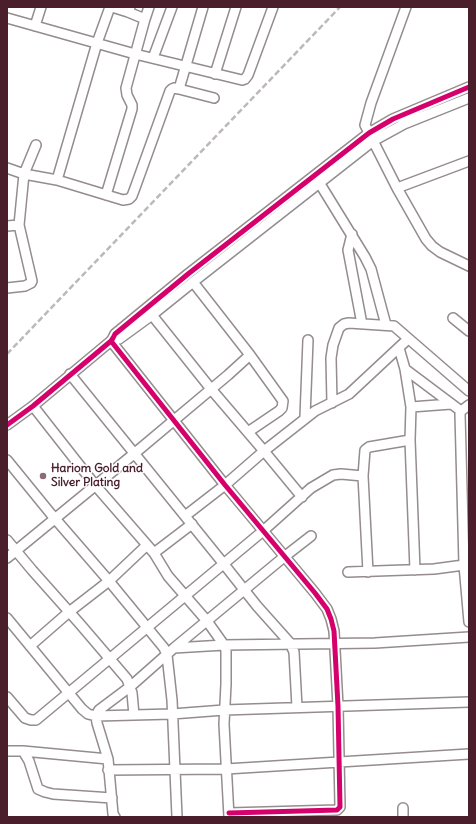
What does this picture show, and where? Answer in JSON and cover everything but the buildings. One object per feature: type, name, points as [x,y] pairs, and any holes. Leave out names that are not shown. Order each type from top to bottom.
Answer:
[{"type":"street","points":[[35,26],[41,7]]},
{"type":"street","points":[[57,180],[97,43],[111,7],[129,10],[145,19]]},
{"type":"street","points":[[106,195],[132,109],[126,88],[149,7]]},
{"type":"street","points":[[153,58],[172,7]]},
{"type":"street","points":[[179,89],[202,7]]},
{"type":"street","points":[[215,74],[236,7]]},
{"type":"street","points":[[7,18],[135,54],[242,80],[245,79],[273,7]]},
{"type":"street","points":[[406,7],[366,116],[365,125],[397,188],[426,239],[432,246],[451,258],[469,266]]},
{"type":"street","points":[[7,426],[112,340],[119,338],[152,315],[393,119],[469,87]]},
{"type":"street","points":[[7,168],[24,174],[57,180],[123,200],[128,199],[132,196],[172,88],[214,98]]},
{"type":"street","points":[[371,137],[469,98]]},
{"type":"street","points":[[7,288],[24,286],[31,284],[32,281],[18,225],[24,174],[36,145]]},
{"type":"street","points":[[397,188],[469,161]]},
{"type":"street","points":[[318,179],[352,234],[370,269],[386,325]]},
{"type":"street","points":[[112,340],[115,334],[188,274],[318,179]]},
{"type":"street","points":[[7,226],[18,225]]},
{"type":"street","points":[[352,234],[348,250],[362,324]]},
{"type":"street","points":[[192,282],[250,355],[283,401],[283,405],[279,411],[248,432]]},
{"type":"street","points":[[152,315],[211,389],[302,497]]},
{"type":"street","points":[[453,318],[469,331]]},
{"type":"street","points":[[332,403],[331,358],[335,336],[339,328],[344,324],[349,323],[394,326],[469,391]]},
{"type":"street","points":[[185,516],[225,485],[305,417],[349,394],[408,339]]},
{"type":"street","points":[[33,406],[95,485],[146,546],[154,553],[168,576],[207,621],[224,645],[226,650],[226,684],[224,710],[229,815],[336,810],[340,807],[338,706],[334,631],[327,609],[225,485],[112,340]]},
{"type":"street","points":[[305,417],[308,340]]},
{"type":"street","points":[[399,348],[405,368],[411,406],[410,440],[415,570]]},
{"type":"street","points":[[7,558],[135,453],[250,355]]},
{"type":"street","points":[[405,368],[451,404]]},
{"type":"street","points":[[70,374],[257,606],[290,643],[294,652],[297,707]]},
{"type":"street","points":[[411,406],[451,404],[465,408],[460,414],[464,565],[469,622]]},
{"type":"street","points":[[368,572],[363,476],[365,450],[369,447],[410,440]]},
{"type":"street","points":[[7,460],[164,648],[171,652],[224,645],[375,643],[469,637]]},
{"type":"street","points":[[7,697],[25,718],[36,720],[109,658],[186,596],[311,488],[333,475],[341,474],[363,476]]},
{"type":"street","points":[[154,553],[192,524]]},
{"type":"street","points":[[115,817],[113,814],[108,759],[96,723],[96,716],[99,710],[131,686],[284,556],[311,536]]},
{"type":"street","points":[[7,540],[127,679],[131,686],[134,715]]},
{"type":"street","points":[[30,646],[109,581],[146,546]]},
{"type":"street","points":[[348,572],[415,570],[464,565]]},
{"type":"street","points":[[7,618],[82,709],[88,714],[96,716],[172,714],[297,707],[469,702]]},
{"type":"street","points":[[171,652],[172,714],[176,769],[177,817]]},
{"type":"street","points":[[7,751],[23,751],[108,759]]},
{"type":"street","points":[[23,751],[29,761],[38,789],[53,794],[112,798]]},
{"type":"street","points":[[108,770],[226,769],[469,754]]},
{"type":"railway","points":[[7,354],[340,7]]},
{"type":"cycle path","points":[[7,425],[33,406],[111,341],[115,334],[188,274],[369,133],[393,119],[469,87]]},
{"type":"cycle path","points":[[111,341],[225,485],[315,593],[327,609],[331,619],[334,631],[338,706],[340,807],[337,810],[229,813]]},
{"type":"place","name":"Hariom Gold and Silver Plating","points":[[43,476]]}]
